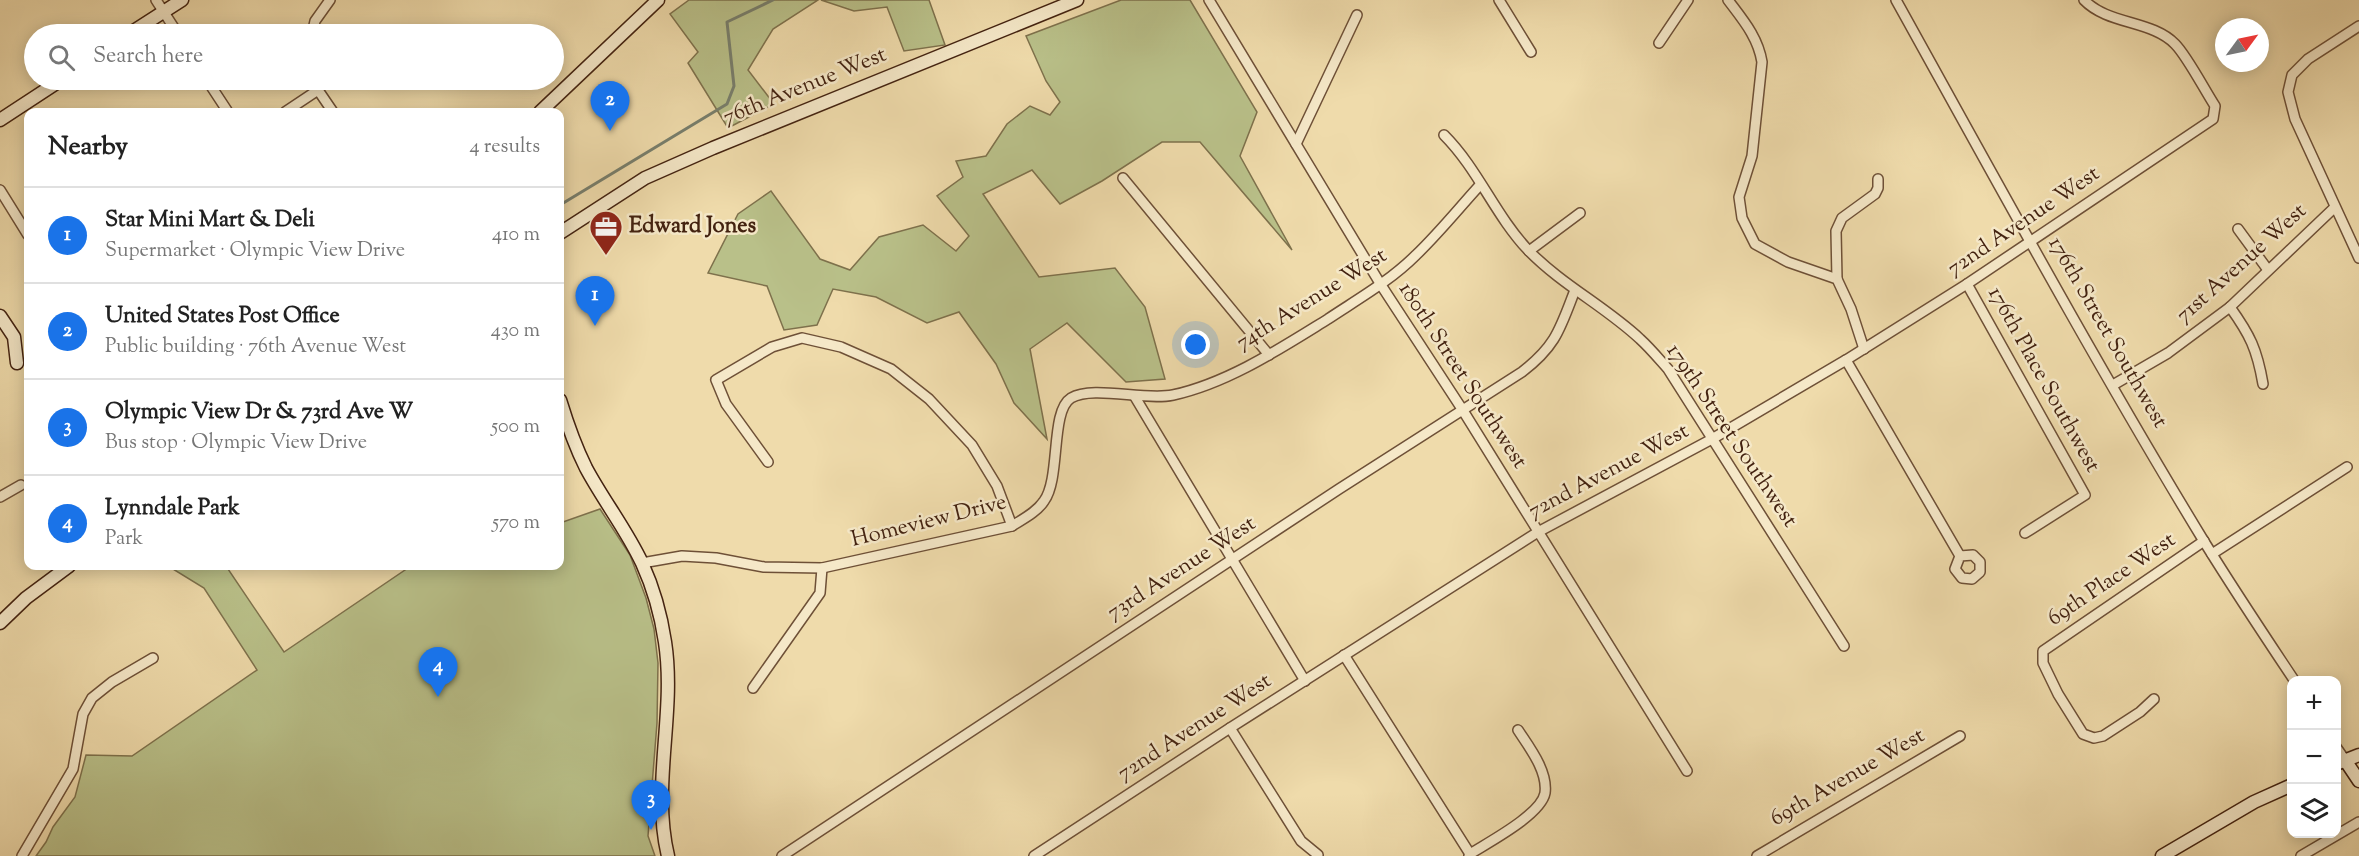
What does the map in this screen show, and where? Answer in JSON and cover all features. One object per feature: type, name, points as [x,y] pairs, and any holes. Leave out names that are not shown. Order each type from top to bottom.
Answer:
[{"type":"street","points":[[156,0],[171,24]]},
{"type":"street","points":[[144,24],[182,0]]},
{"type":"street","points":[[314,24],[330,0]]},
{"type":"street","points":[[564,89],[658,0]]},
{"type":"street","name":"76th Avenue West","points":[[564,230],[645,178],[713,148],[1077,0]]},
{"type":"street","name":"180th Street Southwest","points":[[1209,0],[1381,285],[1462,409],[1687,771]]},
{"type":"street","points":[[1499,0],[1531,52]]},
{"type":"street","points":[[1659,43],[1688,0]]},
{"type":"street","points":[[1728,0],[1751,31],[1760,48],[1762,62],[1752,156],[1739,197],[1742,218],[1755,243],[1788,262],[1837,279]]},
{"type":"street","name":"176th Street Southwest","points":[[1896,0],[2030,242],[2204,541],[2291,676]]},
{"type":"street","name":"72nd Avenue West","points":[[1035,856],[1230,728],[1538,532],[1712,439],[1864,349],[1967,284],[2213,119],[2215,106],[2174,43],[2155,32],[2107,16],[2084,0]]},
{"type":"street","points":[[1296,144],[1357,15]]},
{"type":"street","points":[[2359,26],[2308,60],[2292,75],[2288,92],[2295,120],[2359,258]]},
{"type":"street","points":[[0,120],[46,90]]},
{"type":"street","points":[[214,90],[225,108]]},
{"type":"street","points":[[291,108],[318,90],[330,108]]},
{"type":"street","points":[[544,108],[563,90]]},
{"type":"street","name":"179th Street Southwest","points":[[1444,135],[1459,150],[1501,218],[1529,251],[1575,290],[1639,338],[1668,369],[1844,646]]},
{"type":"street","points":[[1123,178],[1269,355]]},
{"type":"street","points":[[1864,349],[1851,309],[1837,279],[1836,231],[1842,218],[1875,194],[1878,179]]},
{"type":"street","name":"74th Avenue West","points":[[1135,397],[1172,395],[1208,384],[1269,355],[1381,285],[1416,255],[1480,185]]},
{"type":"street","points":[[0,190],[24,229]]},
{"type":"street","name":"71st Avenue West","points":[[2113,385],[2168,353],[2230,307],[2334,208]]},
{"type":"street","points":[[1529,251],[1580,213]]},
{"type":"street","points":[[2238,229],[2268,270]]},
{"type":"street","name":"176th Place Southwest","points":[[1967,284],[2085,495],[2025,532]]},
{"type":"street","name":"73rd Avenue West","points":[[782,856],[1231,560],[1522,372],[1540,358],[1556,339],[1575,290]]},
{"type":"street","points":[[2230,307],[2250,335],[2260,362],[2263,384]]},
{"type":"street","points":[[0,316],[14,337],[17,363]]},
{"type":"street","points":[[768,462],[726,404],[716,381],[772,347],[802,338],[841,347],[891,369],[929,399],[972,445],[997,486],[1012,526]]},
{"type":"street","points":[[1846,360],[1960,556]]},
{"type":"street","name":"Homeview Drive","points":[[642,563],[681,556],[716,558],[764,567],[822,568],[1012,526],[1045,501],[1053,472],[1060,410],[1068,399],[1082,393],[1135,397]]},
{"type":"street","points":[[1135,397],[1305,681]]},
{"type":"street","points":[[564,413],[574,444],[587,470],[642,563],[659,613],[668,673],[662,817],[668,856]]},
{"type":"street","name":"69th Place West","points":[[2212,554],[2347,467]]},
{"type":"street","points":[[0,497],[21,485]]},
{"type":"street","name":"69th Place West","points":[[2154,699],[2140,712],[2103,736],[2094,738],[2083,734],[2053,684],[2043,663],[2043,651],[2204,541]]},
{"type":"street","points":[[753,688],[820,593],[822,568]]},
{"type":"street","points":[[0,623],[26,598],[64,570]]},
{"type":"street","points":[[1344,655],[1469,855],[1514,827],[1538,806],[1545,794],[1542,774],[1536,759],[1518,730]]},
{"type":"street","points":[[22,856],[73,769],[83,714],[92,698],[112,682],[153,658]]},
{"type":"street","points":[[1230,728],[1301,841],[1318,855]]},
{"type":"street","name":"69th Avenue West","points":[[1756,855],[1960,736]]},
{"type":"street","points":[[2359,755],[2341,762],[2359,781]]},
{"type":"street","points":[[2162,856],[2254,802],[2287,787]]},
{"type":"street","points":[[2301,856],[2359,822]]},
{"type":"green space","points":[[689,0],[818,0],[773,29],[748,70],[774,104],[728,128],[688,63],[698,52],[670,14]]},
{"type":"green space","points":[[821,0],[929,0],[945,45],[904,51],[887,7],[854,11]]},
{"type":"green space","points":[[1121,0],[1190,0],[1257,112],[1240,156],[1292,250],[1200,142],[1162,142],[1102,181],[1060,204],[1032,170],[983,194],[1039,277],[1115,268],[1145,307],[1165,379],[1126,382],[1067,323],[1030,349],[1047,439],[1014,403],[996,364],[959,312],[927,323],[876,297],[833,289],[817,325],[784,330],[767,286],[708,273],[738,214],[771,191],[820,259],[850,270],[879,237],[923,225],[956,251],[969,236],[937,196],[963,177],[956,161],[986,156],[1007,124],[1030,106],[1050,115],[1060,102],[1046,81],[1026,36]]},
{"type":"green space","points":[[600,509],[630,555],[646,598],[654,629],[658,663],[657,723],[648,836],[655,856],[36,856],[53,827],[75,797],[86,755],[132,756],[257,670],[204,588],[175,570],[229,570],[284,652],[405,570],[564,570],[564,522]]},
{"type":"waterway","points":[[564,203],[727,104],[734,86],[727,22],[773,0]]},
{"type":"place","name":"United States Post Office","points":[[610,131]]},
{"type":"place","name":"Edward Jones","points":[[606,256]]},
{"type":"place","name":"Star Mini Mart & Deli","points":[[595,326]]},
{"type":"place","name":"Lynndale Park","points":[[438,697]]},
{"type":"place","name":"Olympic View Dr & 73rd Ave W","points":[[651,830]]}]
